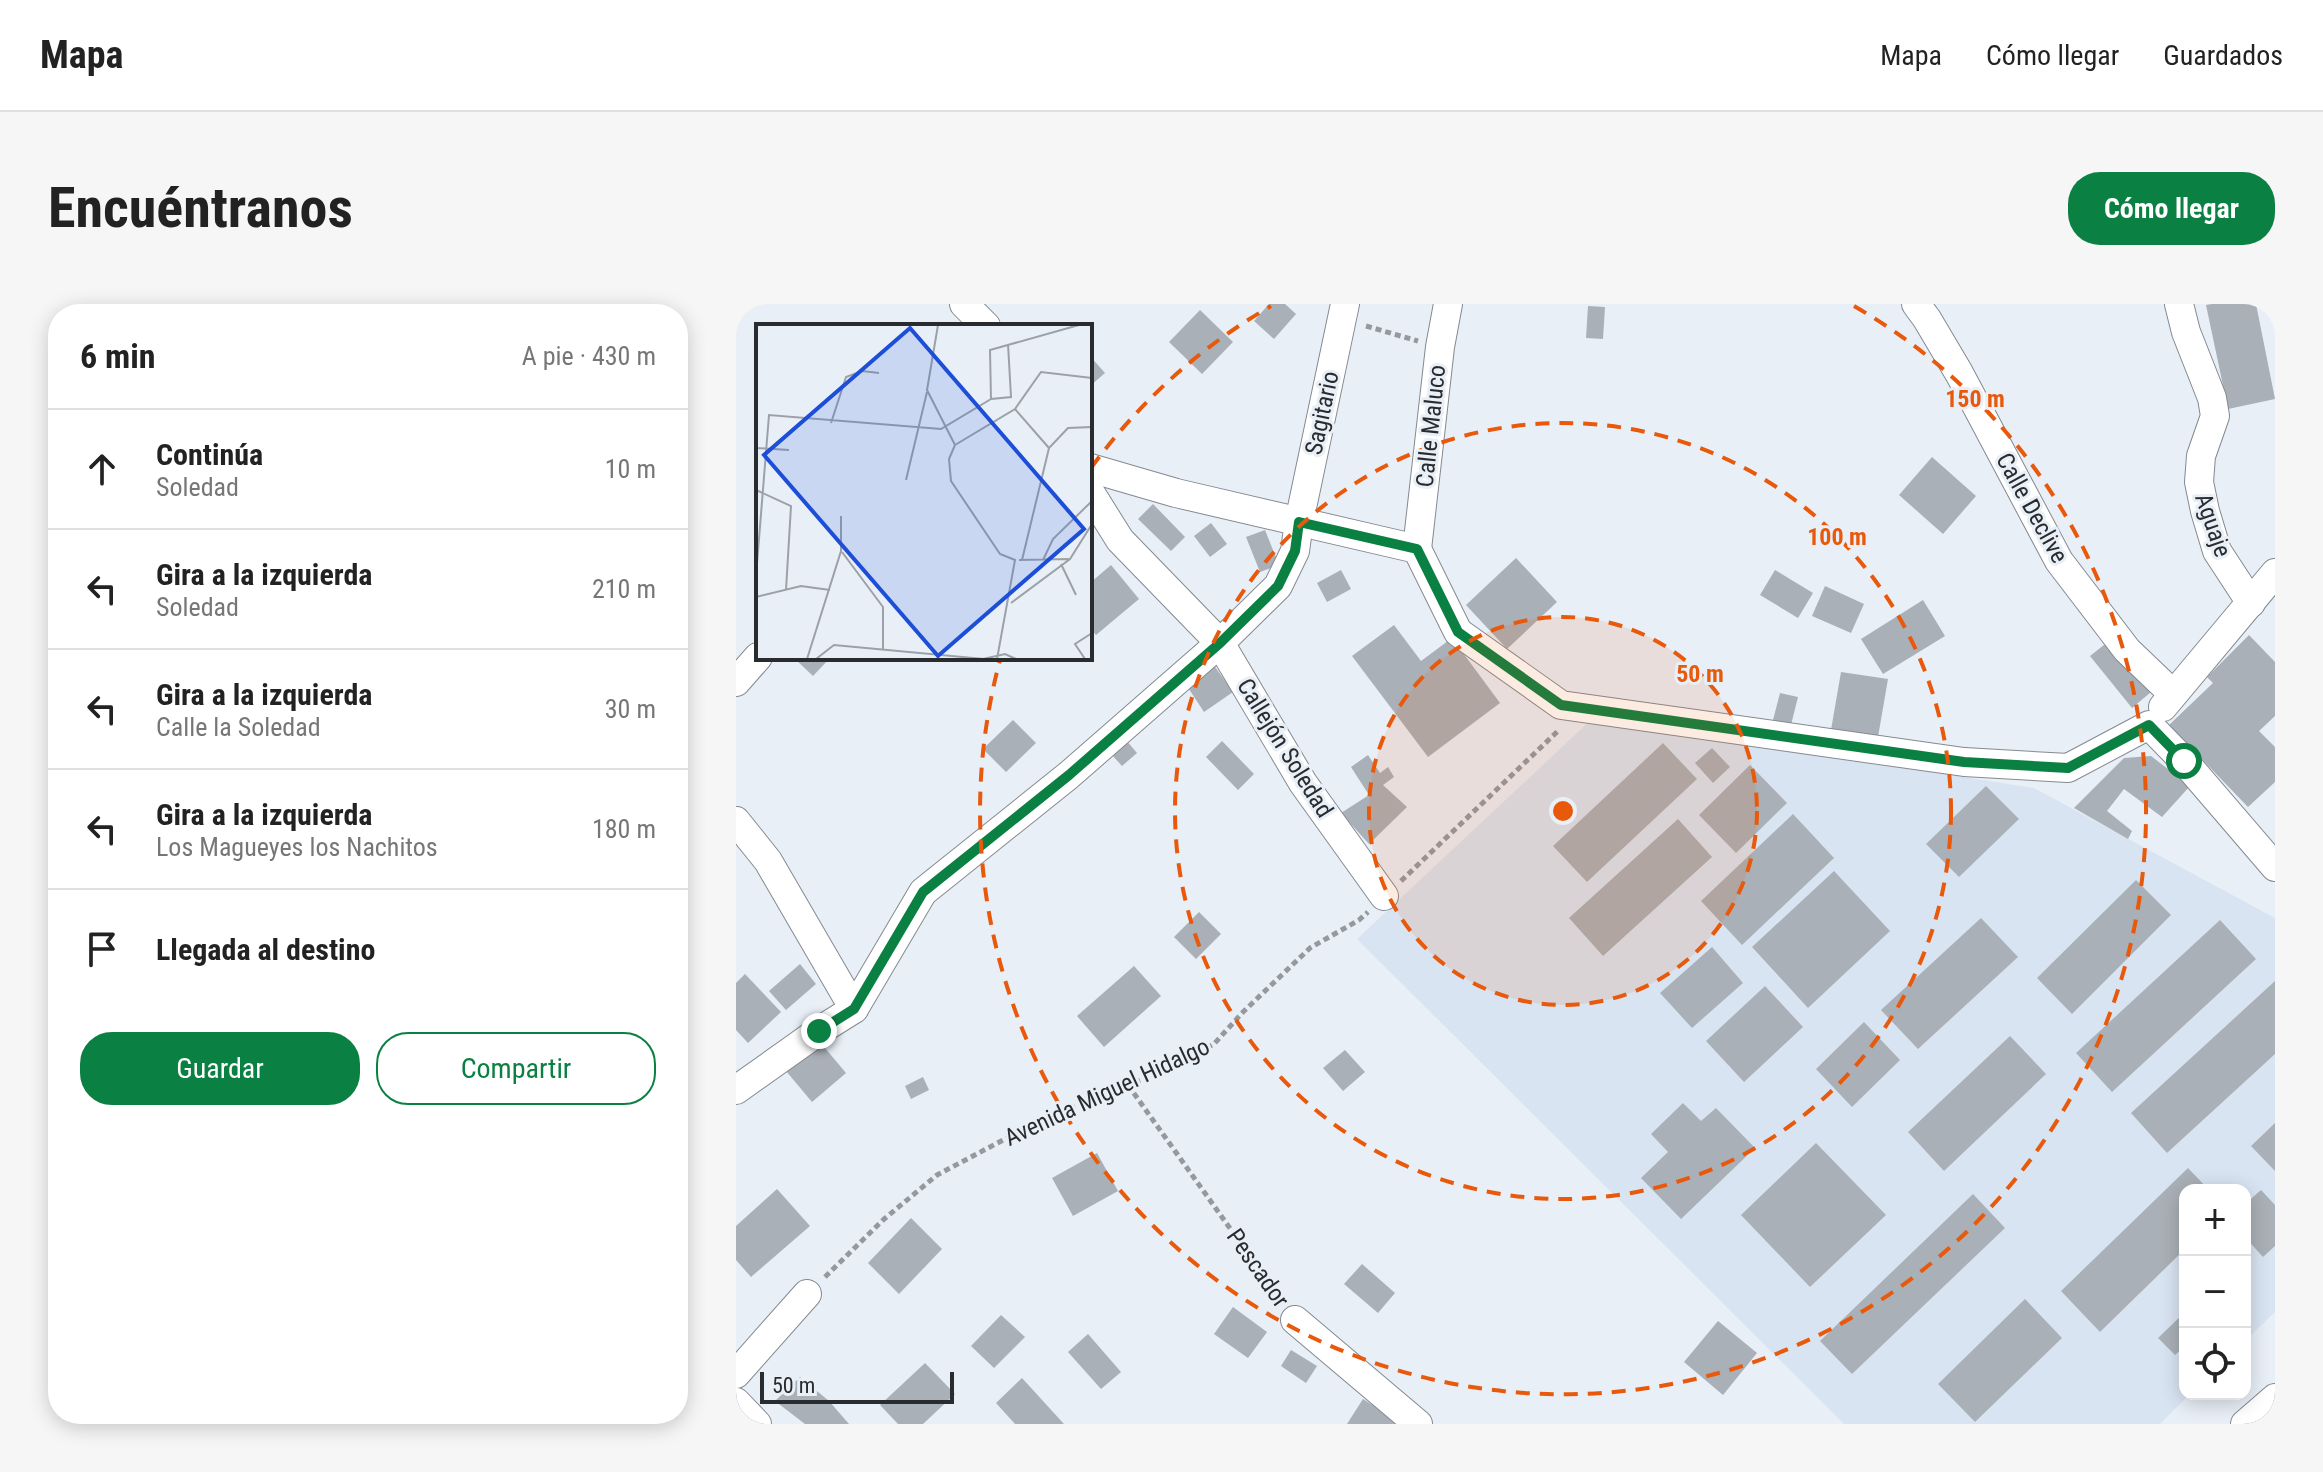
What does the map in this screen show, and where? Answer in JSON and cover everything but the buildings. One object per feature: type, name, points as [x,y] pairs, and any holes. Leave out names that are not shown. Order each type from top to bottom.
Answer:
[{"type":"street","points":[[964,304],[984,324]]},
{"type":"street","name":"Calle Maluco","points":[[1417,549],[1440,347],[1448,304]]},
{"type":"street","name":"Calle Declive","points":[[1916,304],[1959,373],[2059,561],[2127,650],[2173,694]]},
{"type":"street","name":"Aguaje","points":[[2179,304],[2186,332],[2212,398],[2215,416],[2201,456],[2199,482],[2205,511],[2217,551],[2251,603]]},
{"type":"street","name":"Sagitario","points":[[854,1009],[923,892],[1069,775],[1220,643],[1278,586],[1295,551],[1344,312]]},
{"type":"street","points":[[1092,469],[1176,493],[1417,549],[1458,632],[1561,705],[1964,762],[2068,768],[2149,725],[2275,573]]},
{"type":"street","name":"Callejón Soledad","points":[[1092,495],[1120,540],[1220,643],[1303,783],[1384,896]]},
{"type":"street","points":[[736,682],[756,659]]},
{"type":"street","points":[[2149,725],[2275,867]]},
{"type":"street","points":[[736,821],[768,861],[854,1009],[736,1090]]},
{"type":"street","points":[[736,1374],[807,1294]]},
{"type":"street","name":"Pescador","points":[[1295,1320],[1418,1424]]},
{"type":"street","points":[[2245,1424],[2275,1398]]},
{"type":"street","points":[[736,1402],[757,1424]]},
{"type":"path","points":[[1344,312],[1440,347]]},
{"type":"path","name":"Avenida Miguel Hidalgo","points":[[807,1294],[883,1220],[937,1175],[1041,1120],[1163,1071],[1214,1044],[1310,948],[1359,920],[1582,707]]},
{"type":"path","name":"Pescador","points":[[1128,1085],[1295,1320]]},
{"type":"shaded area","points":[[1592,719],[2034,788],[2275,918],[2275,1312],[2251,1335],[2251,1184],[2179,1184],[2179,1400],[2184,1400],[2160,1424],[1844,1424],[1357,939]]},
{"type":"route","points":[[819,1031],[854,1009],[923,892],[1069,775],[1220,643],[1278,586],[1295,551],[1299,522],[1417,549],[1458,632],[1561,705],[1964,762],[2068,768],[2149,725],[2184,761]]}]
